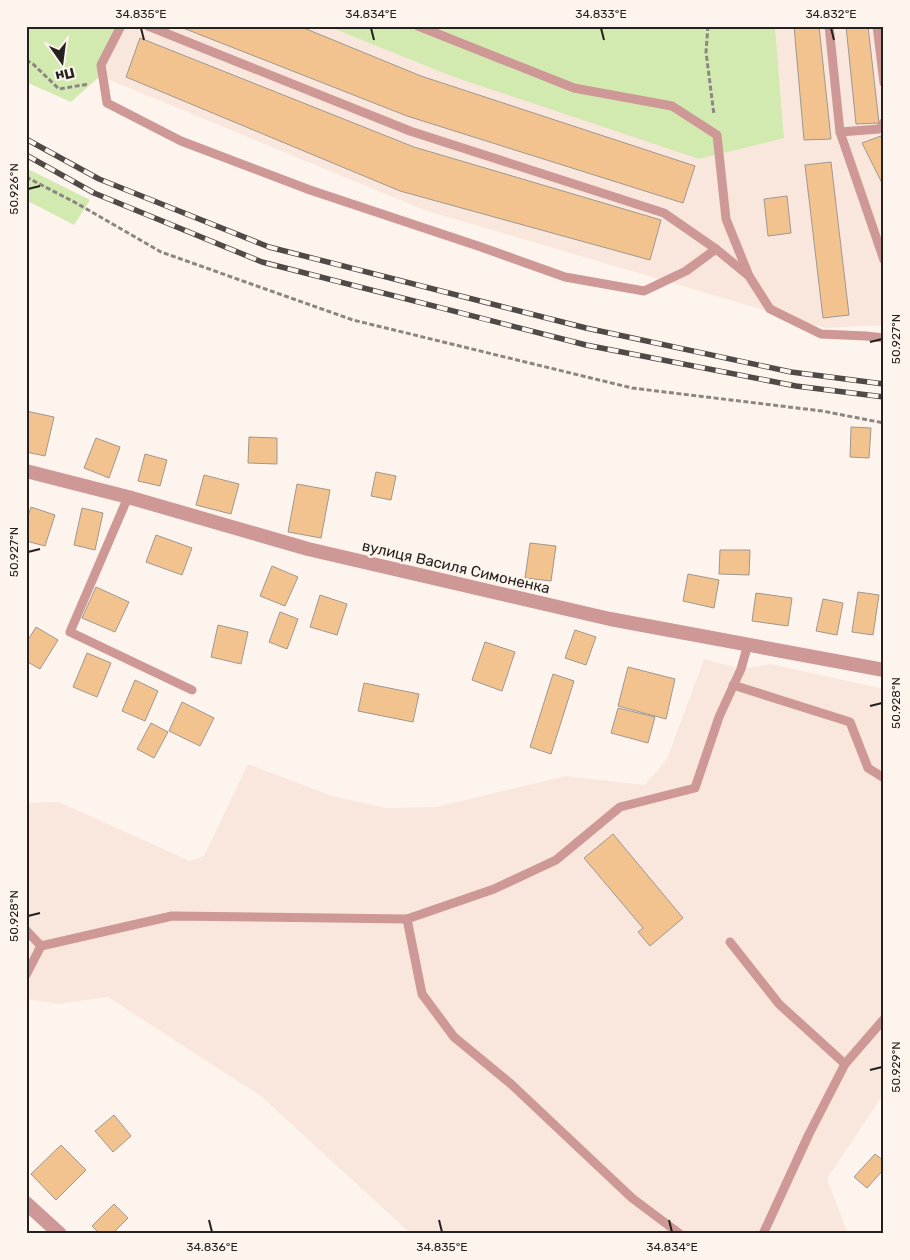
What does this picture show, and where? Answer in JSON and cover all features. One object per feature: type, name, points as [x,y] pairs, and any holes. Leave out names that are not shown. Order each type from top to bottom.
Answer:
[{"type":"street","name":"вулиця Василя Симоненка","points":[[26,471],[308,549],[610,619],[884,670]]},
{"type":"street","points":[[26,1203],[60,1234]]},
{"type":"lane","points":[[121,26],[101,65],[108,103],[181,141],[310,190],[565,277],[644,291],[686,272],[716,249]]},
{"type":"lane","points":[[148,26],[410,131],[664,212],[716,249],[749,276]]},
{"type":"lane","points":[[418,26],[574,88],[672,106],[717,135],[726,220],[749,276],[770,309],[821,334],[884,338]]},
{"type":"lane","points":[[829,26],[840,132],[884,260]]},
{"type":"lane","points":[[877,26],[884,83]]},
{"type":"lane","points":[[840,132],[879,129],[884,122]]},
{"type":"lane","points":[[128,498],[70,632],[192,690]]},
{"type":"lane","points":[[26,975],[41,946],[172,916],[407,919],[494,889],[556,860],[620,807],[695,788],[719,717],[748,644]]},
{"type":"lane","points":[[733,685],[850,722],[868,768],[884,778]]},
{"type":"lane","points":[[407,919],[422,994],[454,1037],[512,1084],[632,1198],[680,1234]]},
{"type":"lane","points":[[26,930],[41,946]]},
{"type":"lane","points":[[730,942],[779,1004],[845,1064]]},
{"type":"lane","points":[[763,1234],[809,1134],[845,1064],[884,1019]]},
{"type":"path","points":[[708,26],[706,52],[717,135]]},
{"type":"path","points":[[26,60],[33,64],[58,89],[104,81]]},
{"type":"path","points":[[26,177],[78,204],[161,252],[353,320],[632,388],[822,411],[884,423]]},
{"type":"shaded area","points":[[125,26],[327,26],[451,76],[784,138],[775,26],[884,26],[884,325],[825,328],[424,210],[100,76]]},
{"type":"shaded area","points":[[704,659],[741,669],[770,664],[884,689],[884,1093],[827,1179],[848,1234],[411,1234],[262,1097],[108,997],[58,1004],[26,999],[26,803],[59,802],[190,861],[204,856],[248,764],[332,796],[386,808],[436,807],[566,776],[645,785],[667,759]]},
{"type":"green space","points":[[26,26],[125,26],[100,76],[71,102],[26,82]]},
{"type":"green space","points":[[327,26],[775,26],[784,138],[699,159],[451,76]]},
{"type":"green space","points":[[26,168],[90,200],[74,225],[26,200]]},
{"type":"building","points":[[178,26],[299,26],[421,76],[695,166],[683,203],[407,116]]},
{"type":"building","points":[[794,26],[819,26],[831,139],[804,140]]},
{"type":"building","points":[[846,26],[868,26],[879,123],[856,124]]},
{"type":"building","points":[[140,38],[414,147],[661,220],[650,260],[400,191],[126,77]]},
{"type":"building","points":[[881,136],[884,141],[884,187],[862,143]]},
{"type":"building","points":[[831,162],[849,315],[823,318],[805,165]]},
{"type":"building","points":[[787,196],[791,233],[768,236],[764,199]]},
{"type":"building","points":[[26,411],[54,417],[45,456],[26,452]]},
{"type":"building","points":[[851,427],[871,428],[869,458],[850,457]]},
{"type":"building","points":[[249,437],[277,438],[277,464],[248,463]]},
{"type":"building","points":[[96,438],[120,447],[109,478],[84,468]]},
{"type":"building","points":[[145,454],[167,460],[160,486],[138,481]]},
{"type":"building","points":[[376,472],[396,476],[391,500],[371,496]]},
{"type":"building","points":[[204,475],[239,484],[231,514],[196,505]]},
{"type":"building","points":[[297,484],[330,490],[321,538],[288,532]]},
{"type":"building","points":[[31,507],[55,515],[45,546],[26,541],[26,522]]},
{"type":"building","points":[[82,508],[103,513],[95,550],[74,545]]},
{"type":"building","points":[[156,535],[192,548],[182,575],[146,562]]},
{"type":"building","points":[[530,543],[556,546],[551,581],[525,578]]},
{"type":"building","points":[[720,550],[750,550],[749,575],[719,574]]},
{"type":"building","points":[[272,566],[298,577],[285,606],[260,596]]},
{"type":"building","points":[[688,574],[719,580],[714,608],[683,601]]},
{"type":"building","points":[[96,587],[129,602],[115,632],[82,618]]},
{"type":"building","points":[[858,592],[879,595],[873,635],[852,632]]},
{"type":"building","points":[[756,593],[792,598],[788,626],[752,621]]},
{"type":"building","points":[[320,595],[347,604],[337,635],[310,627]]},
{"type":"building","points":[[823,599],[843,603],[837,635],[816,631]]},
{"type":"building","points":[[280,612],[298,619],[287,649],[269,642]]},
{"type":"building","points":[[218,625],[248,632],[241,664],[211,657]]},
{"type":"building","points":[[36,627],[58,640],[40,669],[26,661],[26,643]]},
{"type":"building","points":[[575,630],[596,637],[586,665],[565,658]]},
{"type":"building","points":[[485,642],[515,652],[502,691],[472,680]]},
{"type":"building","points":[[87,653],[111,663],[97,697],[73,687]]},
{"type":"building","points":[[628,667],[675,679],[666,719],[618,706]]},
{"type":"building","points":[[553,674],[574,681],[551,754],[530,747]]},
{"type":"building","points":[[135,680],[158,691],[145,721],[122,711]]},
{"type":"building","points":[[364,683],[419,694],[413,722],[358,711]]},
{"type":"building","points":[[182,702],[214,718],[200,746],[169,731]]},
{"type":"building","points":[[618,708],[655,717],[648,743],[611,733]]},
{"type":"building","points":[[151,723],[168,732],[154,758],[137,749]]},
{"type":"building","points":[[613,834],[683,918],[650,946],[638,932],[643,928],[584,858]]},
{"type":"building","points":[[114,1115],[131,1136],[113,1152],[95,1131]]},
{"type":"building","points":[[61,1145],[86,1170],[56,1200],[31,1174]]},
{"type":"building","points":[[875,1154],[884,1161],[884,1169],[867,1188],[854,1177]]},
{"type":"building","points":[[114,1204],[128,1218],[112,1234],[100,1234],[92,1226]]},
{"type":"railway","points":[[26,139],[99,179],[269,247],[586,328],[791,372],[884,384]]},
{"type":"railway","points":[[26,155],[94,193],[262,262],[586,345],[796,386],[884,397]]}]
